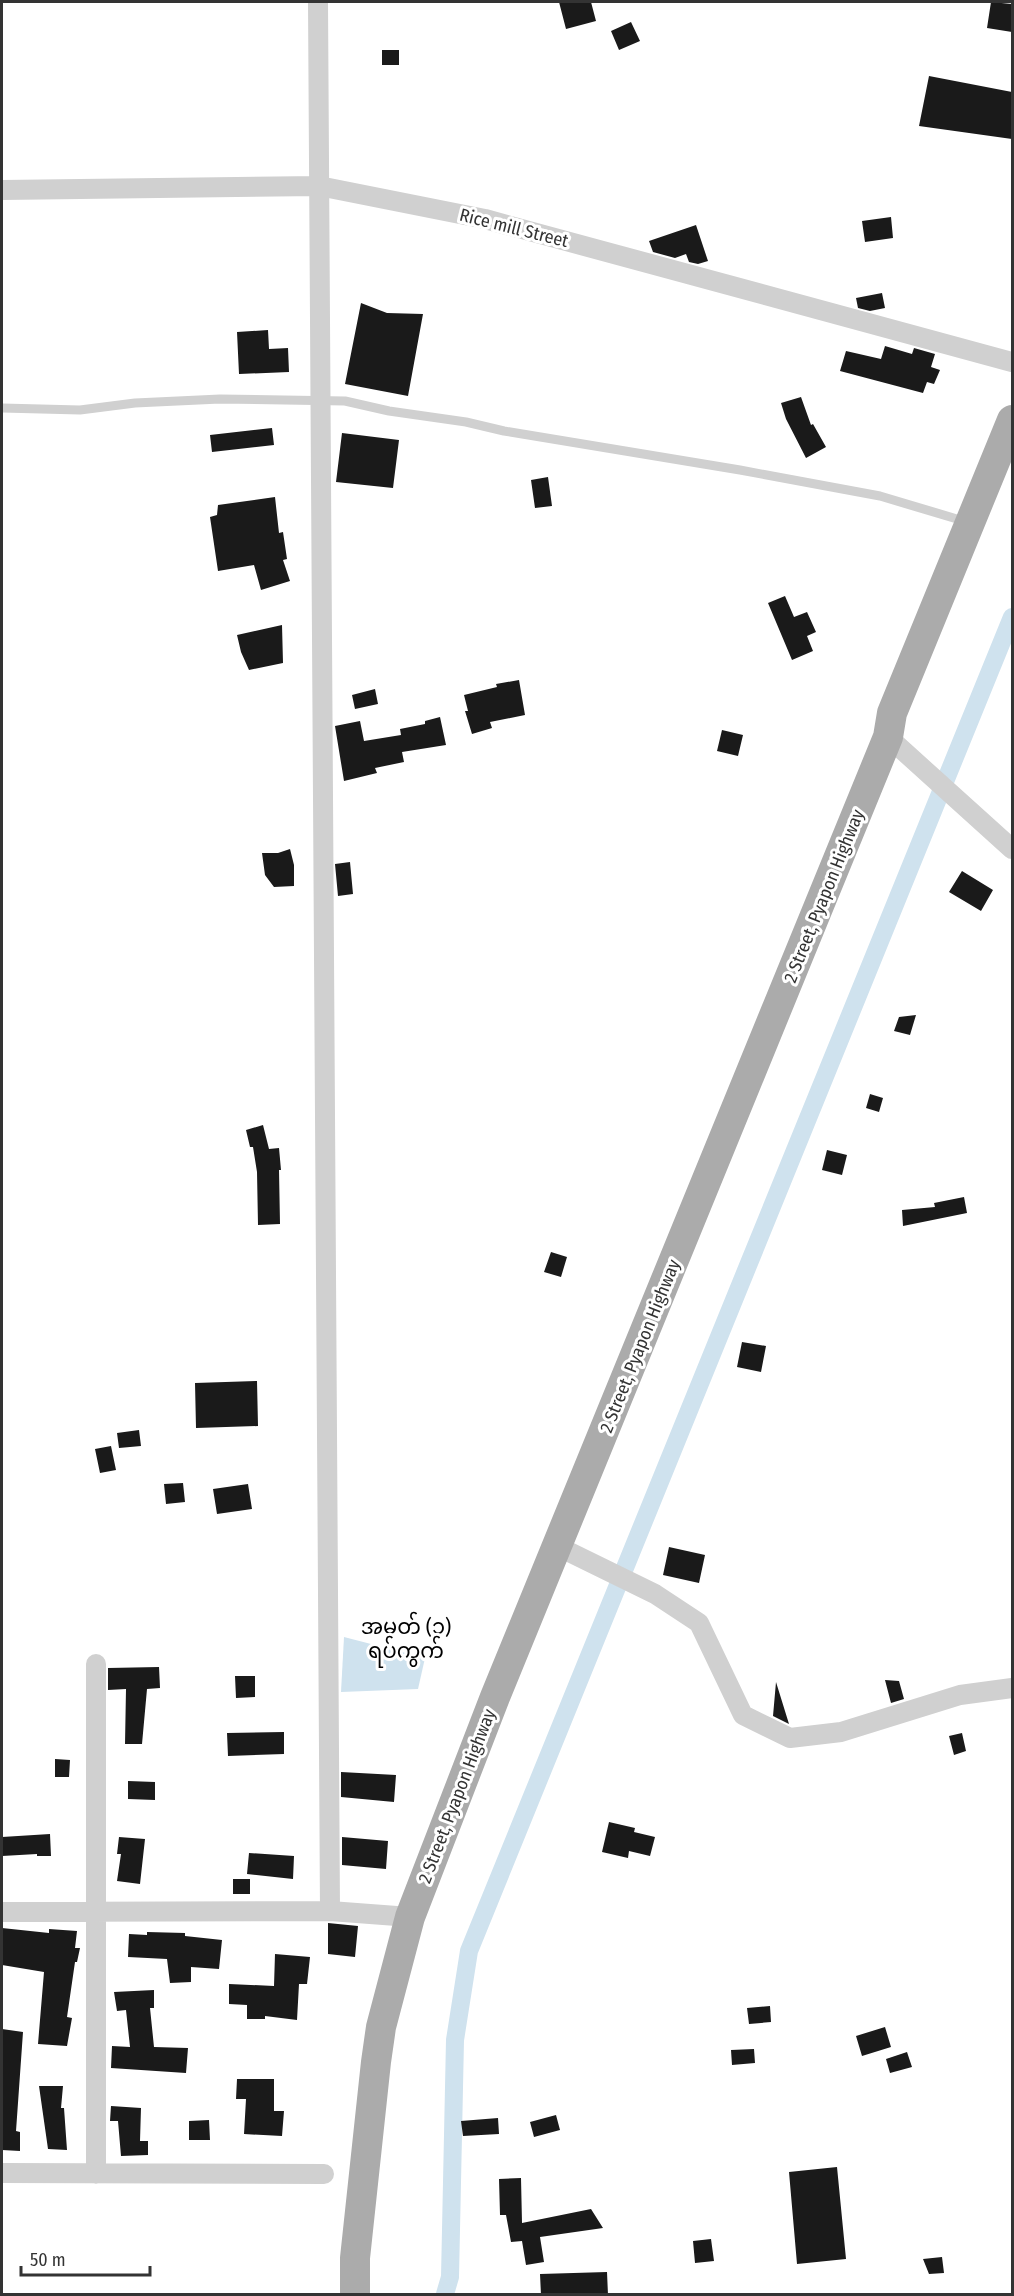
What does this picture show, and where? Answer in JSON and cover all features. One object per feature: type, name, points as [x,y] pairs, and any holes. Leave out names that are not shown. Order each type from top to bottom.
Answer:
[{"type":"main road","name":"2 Street, Pyapon Highway","points":[[355,2295],[355,2259],[381,2027],[410,1917],[557,1546],[888,737],[892,713],[1012,420]]},
{"type":"street","points":[[318,2],[330,1911]]},
{"type":"street","name":"Rice mill Street","points":[[2,190],[319,186],[485,219],[1012,362]]},
{"type":"street","points":[[888,737],[1012,849]]},
{"type":"street","points":[[557,1546],[655,1594],[699,1623],[744,1716],[790,1738],[841,1732],[960,1695],[1012,1688]]},
{"type":"street","points":[[96,1665],[96,2174]]},
{"type":"street","points":[[2,1912],[330,1911],[410,1917]]},
{"type":"street","points":[[2,2173],[324,2174]]},
{"type":"lane","points":[[2,408],[80,410],[135,403],[210,400],[345,401],[389,411],[466,422],[504,431],[880,496],[970,523]]},
{"type":"water","points":[[344,1637],[425,1658],[418,1689],[341,1692]]},
{"type":"building","points":[[559,2],[591,2],[596,21],[566,29]]},
{"type":"building","points":[[991,2],[1012,4],[1012,32],[987,28]]},
{"type":"building","points":[[631,22],[640,41],[619,50],[611,31]]},
{"type":"building","points":[[382,50],[399,50],[399,65],[382,65]]},
{"type":"building","points":[[929,76],[1012,92],[1012,139],[919,126]]},
{"type":"building","points":[[891,217],[893,238],[865,242],[862,221]]},
{"type":"building","points":[[696,225],[708,261],[698,264],[689,262],[686,254],[675,258],[653,252],[649,241]]},
{"type":"building","points":[[882,293],[885,308],[870,311],[858,308],[856,298]]},
{"type":"building","points":[[361,303],[387,313],[423,314],[408,396],[345,384]]},
{"type":"building","points":[[268,330],[269,349],[288,348],[289,372],[239,374],[237,332]]},
{"type":"building","points":[[885,346],[912,354],[914,348],[935,354],[931,367],[940,370],[934,384],[927,382],[923,393],[840,371],[846,351],[881,359]]},
{"type":"building","points":[[801,397],[811,425],[813,424],[826,447],[806,458],[786,419],[781,403]]},
{"type":"building","points":[[272,428],[274,445],[212,452],[210,435]]},
{"type":"building","points":[[342,433],[399,440],[393,488],[336,482]]},
{"type":"building","points":[[548,477],[552,506],[535,508],[531,480]]},
{"type":"building","points":[[275,497],[279,533],[283,532],[287,559],[283,560],[290,581],[261,590],[254,565],[218,571],[210,517],[217,515],[218,505]]},
{"type":"building","points":[[785,596],[794,617],[807,612],[816,632],[807,636],[813,651],[792,660],[768,603]]},
{"type":"building","points":[[282,625],[283,663],[249,670],[237,635]]},
{"type":"building","points":[[519,680],[525,715],[490,722],[492,728],[472,734],[465,711],[468,711],[464,695],[497,687],[496,684]]},
{"type":"building","points":[[375,689],[378,704],[355,709],[352,695]]},
{"type":"building","points":[[440,717],[446,745],[402,752],[404,762],[375,768],[377,773],[344,781],[335,726],[360,721],[364,741],[401,735],[400,729],[425,724],[425,721]]},
{"type":"building","points":[[722,730],[743,735],[738,756],[717,751]]},
{"type":"building","points":[[290,849],[294,865],[294,886],[274,887],[265,875],[262,853],[278,853]]},
{"type":"building","points":[[350,862],[353,894],[338,896],[335,864]]},
{"type":"building","points":[[962,871],[993,890],[981,911],[949,892]]},
{"type":"building","points":[[916,1015],[910,1035],[894,1031],[899,1017]]},
{"type":"building","points":[[870,1094],[883,1098],[879,1112],[866,1108]]},
{"type":"building","points":[[263,1125],[269,1149],[279,1148],[280,1224],[258,1225],[257,1172],[253,1147],[250,1147],[246,1130]]},
{"type":"building","points":[[827,1150],[847,1155],[842,1175],[822,1170]]},
{"type":"building","points":[[964,1197],[967,1213],[903,1226],[902,1210],[935,1207],[934,1203]]},
{"type":"building","points":[[551,1252],[567,1257],[561,1277],[544,1272]]},
{"type":"building","points":[[742,1342],[766,1346],[761,1372],[737,1367]]},
{"type":"building","points":[[257,1381],[258,1426],[196,1428],[195,1383]]},
{"type":"building","points":[[139,1430],[141,1446],[119,1448],[117,1433]]},
{"type":"building","points":[[111,1446],[116,1470],[100,1473],[95,1449]]},
{"type":"building","points":[[183,1483],[185,1502],[166,1504],[164,1484]]},
{"type":"building","points":[[248,1484],[252,1509],[217,1514],[213,1489]]},
{"type":"building","points":[[669,1547],[705,1555],[699,1583],[663,1575]]},
{"type":"building","points":[[159,1667],[160,1688],[147,1689],[142,1744],[125,1744],[126,1689],[108,1690],[108,1668]]},
{"type":"building","points":[[235,1676],[255,1676],[255,1697],[236,1698]]},
{"type":"building","points":[[885,1680],[899,1681],[904,1699],[891,1703]]},
{"type":"building","points":[[776,1682],[789,1724],[773,1716]]},
{"type":"building","points":[[284,1732],[284,1754],[228,1756],[227,1733]]},
{"type":"building","points":[[962,1733],[966,1751],[954,1755],[949,1736]]},
{"type":"building","points":[[55,1759],[70,1760],[69,1777],[55,1777]]},
{"type":"building","points":[[341,1772],[396,1775],[394,1802],[341,1797]]},
{"type":"building","points":[[128,1781],[155,1782],[155,1800],[128,1799]]},
{"type":"building","points":[[609,1822],[635,1828],[634,1832],[655,1837],[650,1856],[629,1851],[628,1858],[602,1852]]},
{"type":"building","points":[[50,1834],[51,1856],[37,1856],[37,1854],[2,1856],[2,1837]]},
{"type":"building","points":[[119,1837],[145,1839],[140,1884],[117,1881],[121,1854],[117,1854]]},
{"type":"building","points":[[342,1837],[388,1841],[386,1869],[342,1865]]},
{"type":"building","points":[[249,1853],[294,1856],[293,1879],[247,1874]]},
{"type":"building","points":[[233,1879],[250,1879],[250,1894],[233,1894]]},
{"type":"building","points":[[328,1923],[358,1926],[355,1957],[328,1954]]},
{"type":"building","points":[[2,1928],[49,1933],[49,1929],[77,1931],[75,1948],[80,1948],[77,1962],[75,1962],[67,2017],[72,2018],[67,2046],[38,2044],[44,1972],[2,1965]]},
{"type":"building","points":[[147,1932],[185,1933],[185,1936],[222,1940],[219,1969],[191,1967],[191,1982],[170,1983],[167,1959],[128,1957],[129,1934],[147,1935]]},
{"type":"building","points":[[275,1954],[310,1957],[307,1984],[299,1984],[297,2020],[265,2016],[265,2019],[247,2019],[247,2005],[229,2004],[229,1984],[274,1986]]},
{"type":"building","points":[[154,1990],[154,2008],[150,2008],[154,2047],[188,2048],[186,2073],[111,2068],[112,2046],[130,2047],[126,2010],[117,2011],[114,1992]]},
{"type":"building","points":[[770,2006],[771,2022],[749,2024],[747,2008]]},
{"type":"building","points":[[885,2027],[891,2047],[862,2056],[856,2036]]},
{"type":"building","points":[[2,2029],[23,2032],[16,2131],[20,2132],[20,2151],[2,2150]]},
{"type":"building","points":[[754,2049],[755,2063],[732,2065],[731,2050]]},
{"type":"building","points":[[907,2052],[912,2067],[890,2073],[886,2059]]},
{"type":"building","points":[[237,2079],[274,2079],[274,2111],[284,2111],[282,2136],[244,2134],[246,2099],[236,2099]]},
{"type":"building","points":[[39,2086],[63,2086],[61,2108],[64,2108],[67,2150],[48,2149]]},
{"type":"building","points":[[111,2106],[141,2108],[140,2141],[148,2141],[148,2155],[121,2156],[118,2121],[110,2121]]},
{"type":"building","points":[[556,2115],[560,2130],[534,2137],[530,2122]]},
{"type":"building","points":[[498,2118],[499,2134],[463,2136],[461,2121]]},
{"type":"building","points":[[209,2120],[210,2140],[189,2140],[189,2121]]},
{"type":"building","points":[[837,2167],[846,2259],[797,2264],[789,2172]]},
{"type":"building","points":[[521,2178],[522,2223],[591,2209],[603,2228],[540,2237],[544,2262],[526,2265],[522,2241],[511,2242],[506,2215],[500,2215],[499,2179]]},
{"type":"building","points":[[711,2239],[714,2261],[695,2263],[693,2241]]},
{"type":"building","points":[[942,2257],[944,2273],[929,2274],[923,2259]]},
{"type":"building","points":[[607,2272],[608,2295],[541,2295],[540,2274]]},
{"type":"waterway","points":[[445,2294],[450,2277],[455,2040],[469,1951],[1012,617]]},
{"type":"district","name":"အမှတ် (၁) ရပ်ကွက်","points":[[406,1639]]}]
